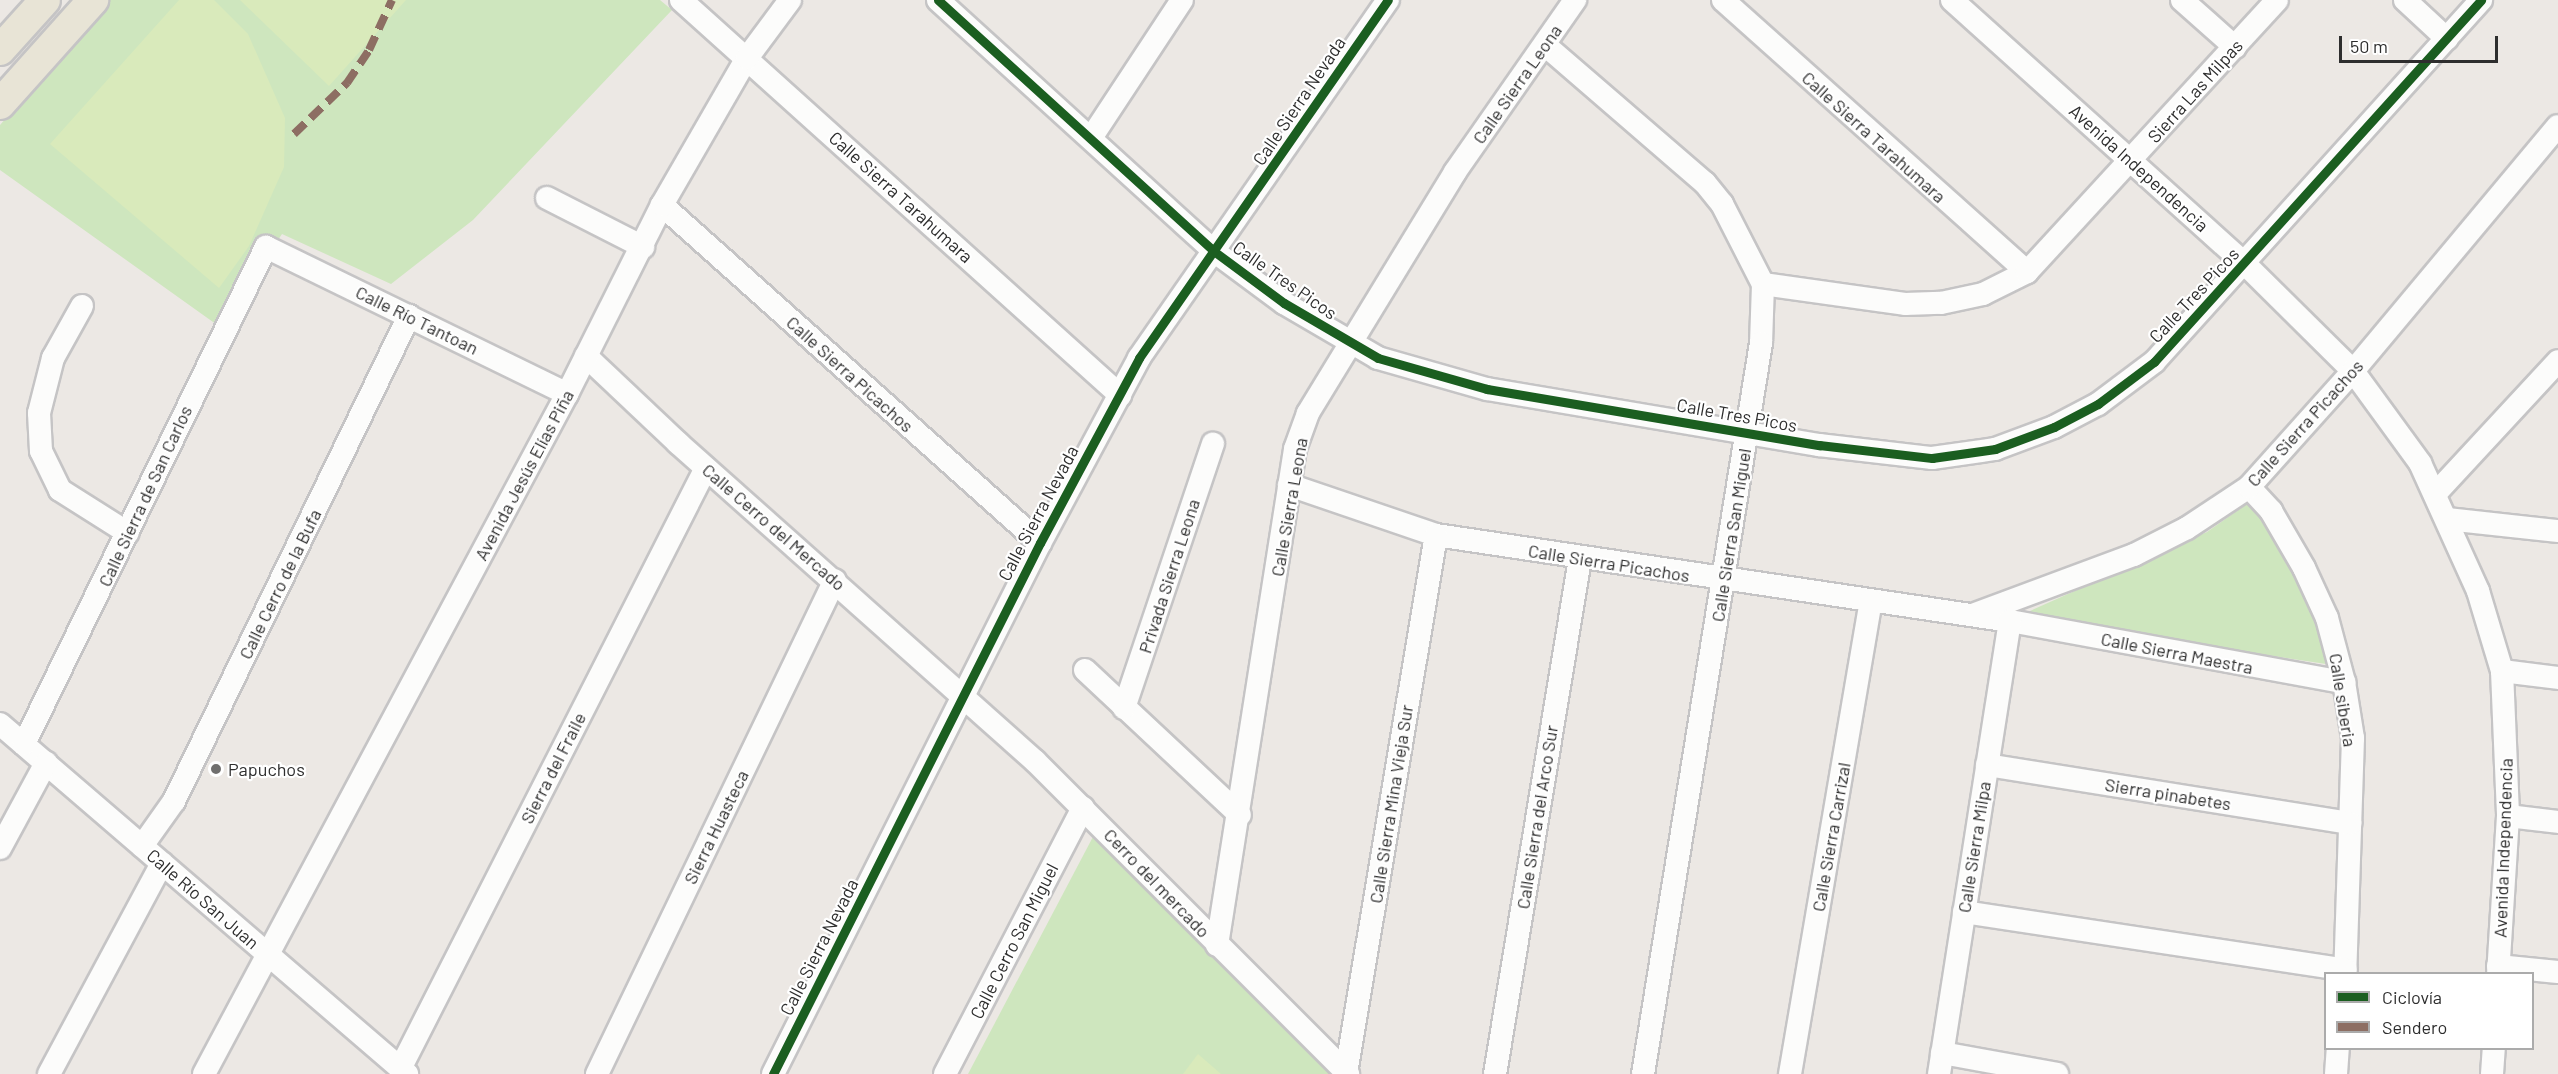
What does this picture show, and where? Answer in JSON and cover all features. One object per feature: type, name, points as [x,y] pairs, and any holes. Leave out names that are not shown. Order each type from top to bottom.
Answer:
[{"type":"main road","points":[[0,50],[43,0]]},
{"type":"main road","points":[[0,104],[93,0]]},
{"type":"street","points":[[43,0],[71,25]]},
{"type":"street","name":"Calle Sierra Tarahumara","points":[[681,0],[1120,395]]},
{"type":"street","name":"Avenida Jesús Elías Piña","points":[[204,1074],[270,957],[567,394],[643,247],[662,205],[747,58],[790,0]]},
{"type":"street","name":"Calle Tres Picos","points":[[938,0],[1215,252],[1284,303],[1351,345],[1422,373],[1487,389],[1886,456],[1932,458],[1995,449],[2054,427],[2098,404],[2162,354],[2481,0]]},
{"type":"street","points":[[1091,138],[1182,0]]},
{"type":"street","name":"Calle Sierra Nevada","points":[[773,1074],[1040,543],[1139,358],[1215,252],[1388,0]]},
{"type":"street","name":"Calle Sierra Leona","points":[[1217,945],[1240,815],[1295,449],[1308,413],[1455,172],[1575,0]]},
{"type":"street","name":"Calle Sierra Tarahumara","points":[[1723,0],[2027,272]]},
{"type":"street","name":"Avenida Independencia","points":[[1952,0],[2245,264],[2354,371],[2395,425],[2435,494],[2478,591],[2502,671],[2508,816],[2498,970]]},
{"type":"street","points":[[2182,0],[2235,47]]},
{"type":"street","name":"Sierra Las Milpas","points":[[1762,284],[1905,304],[1941,303],[1983,294],[2027,272],[2132,162],[2277,0]]},
{"type":"street","points":[[2405,0],[2447,39]]},
{"type":"street","name":"Calle Sierra San Miguel","points":[[1545,45],[1705,183],[1722,204],[1762,284],[1761,343],[1725,580],[1643,1074]]},
{"type":"street","name":"Calle Sierra Picachos","points":[[1972,615],[2134,555],[2187,528],[2249,487],[2354,371],[2558,126]]},
{"type":"street","points":[[547,198],[643,247]]},
{"type":"street","name":"Calle Sierra Picachos","points":[[662,205],[1040,543]]},
{"type":"street","name":"Calle Río Tantoan","points":[[266,247],[567,394]]},
{"type":"street","name":"Calle Sierra de San Carlos","points":[[24,744],[266,247]]},
{"type":"street","points":[[81,306],[53,358],[39,412],[41,451],[60,490],[128,533]]},
{"type":"street","name":"Calle Cerro de la Bufa","points":[[142,846],[174,801],[409,316]]},
{"type":"street","name":"Calle Cerro del Mercado","points":[[586,356],[706,468],[964,695]]},
{"type":"street","points":[[2435,494],[2547,386],[2558,361]]},
{"type":"street","name":"Privada Sierra Leona","points":[[1124,708],[1213,444]]},
{"type":"street","name":"Sierra del Fraile","points":[[403,1071],[706,468]]},
{"type":"street","name":"Calle Sierra Picachos","points":[[1289,485],[1436,535],[1580,559],[2010,621]]},
{"type":"street","name":"Calle siberia","points":[[2249,487],[2271,511],[2304,568],[2327,618],[2344,682],[2353,738],[2345,972]]},
{"type":"street","points":[[2447,519],[2558,531]]},
{"type":"street","name":"Calle Sierra Mina Vieja Sur","points":[[1347,1073],[1436,535]]},
{"type":"street","name":"Calle Sierra del Arco Sur","points":[[1495,1074],[1580,559]]},
{"type":"street","name":"Sierra Huasteca","points":[[597,1074],[835,580]]},
{"type":"street","name":"Calle Sierra Carrizal","points":[[1790,1074],[1871,601]]},
{"type":"street","name":"Calle Sierra Maestra","points":[[2010,621],[2344,682]]},
{"type":"street","name":"Calle Sierra Milpa","points":[[1941,1063],[2010,621]]},
{"type":"street","points":[[1085,670],[1240,815]]},
{"type":"street","points":[[2502,671],[2558,678]]},
{"type":"street","name":"Cerro del mercado","points":[[964,695],[1083,808],[1347,1073]]},
{"type":"street","name":"Calle Río San Juan","points":[[0,724],[403,1071]]},
{"type":"street","points":[[0,848],[46,764]]},
{"type":"street","name":"Sierra pinabetes","points":[[1987,765],[2350,823]]},
{"type":"street","name":"Calle Cerro San Miguel","points":[[945,1074],[1083,808]]},
{"type":"street","points":[[2508,816],[2558,822]]},
{"type":"street","points":[[49,1074],[162,863]]},
{"type":"street","points":[[1964,912],[2345,972]]},
{"type":"street","points":[[2498,970],[2558,972]]},
{"type":"street","points":[[2336,1074],[2338,1050]]},
{"type":"street","points":[[2492,1074],[2494,1050]]},
{"type":"street","points":[[1941,1063],[2057,1074]]},
{"type":"green space","points":[[110,0],[660,0],[672,10],[473,220],[391,284],[282,234],[220,327],[0,170],[0,125]]},
{"type":"green space","points":[[179,0],[214,0],[248,34],[285,118],[284,167],[249,246],[219,288],[50,144]]},
{"type":"green space","points":[[240,0],[406,0],[329,86]]},
{"type":"green space","points":[[2251,501],[2278,537],[2315,621],[2326,664],[2029,619],[2030,611],[2207,532]]},
{"type":"green space","points":[[1095,833],[1335,1074],[968,1074]]},
{"type":"green space","points":[[1198,1054],[1221,1074],[1183,1074]]},
{"type":"marked path","points":[[294,134],[347,83],[369,50],[392,0]]},
{"type":"cycle path","points":[[938,0],[1215,252],[1284,303],[1378,358],[1487,389],[1819,445],[1932,458],[1995,449],[2054,427],[2098,404],[2154,362],[2481,0]]},
{"type":"cycle path","points":[[773,1074],[1040,543],[1139,358],[1388,0]]},
{"type":"place","name":"Papuchos","points":[[216,769]]}]
